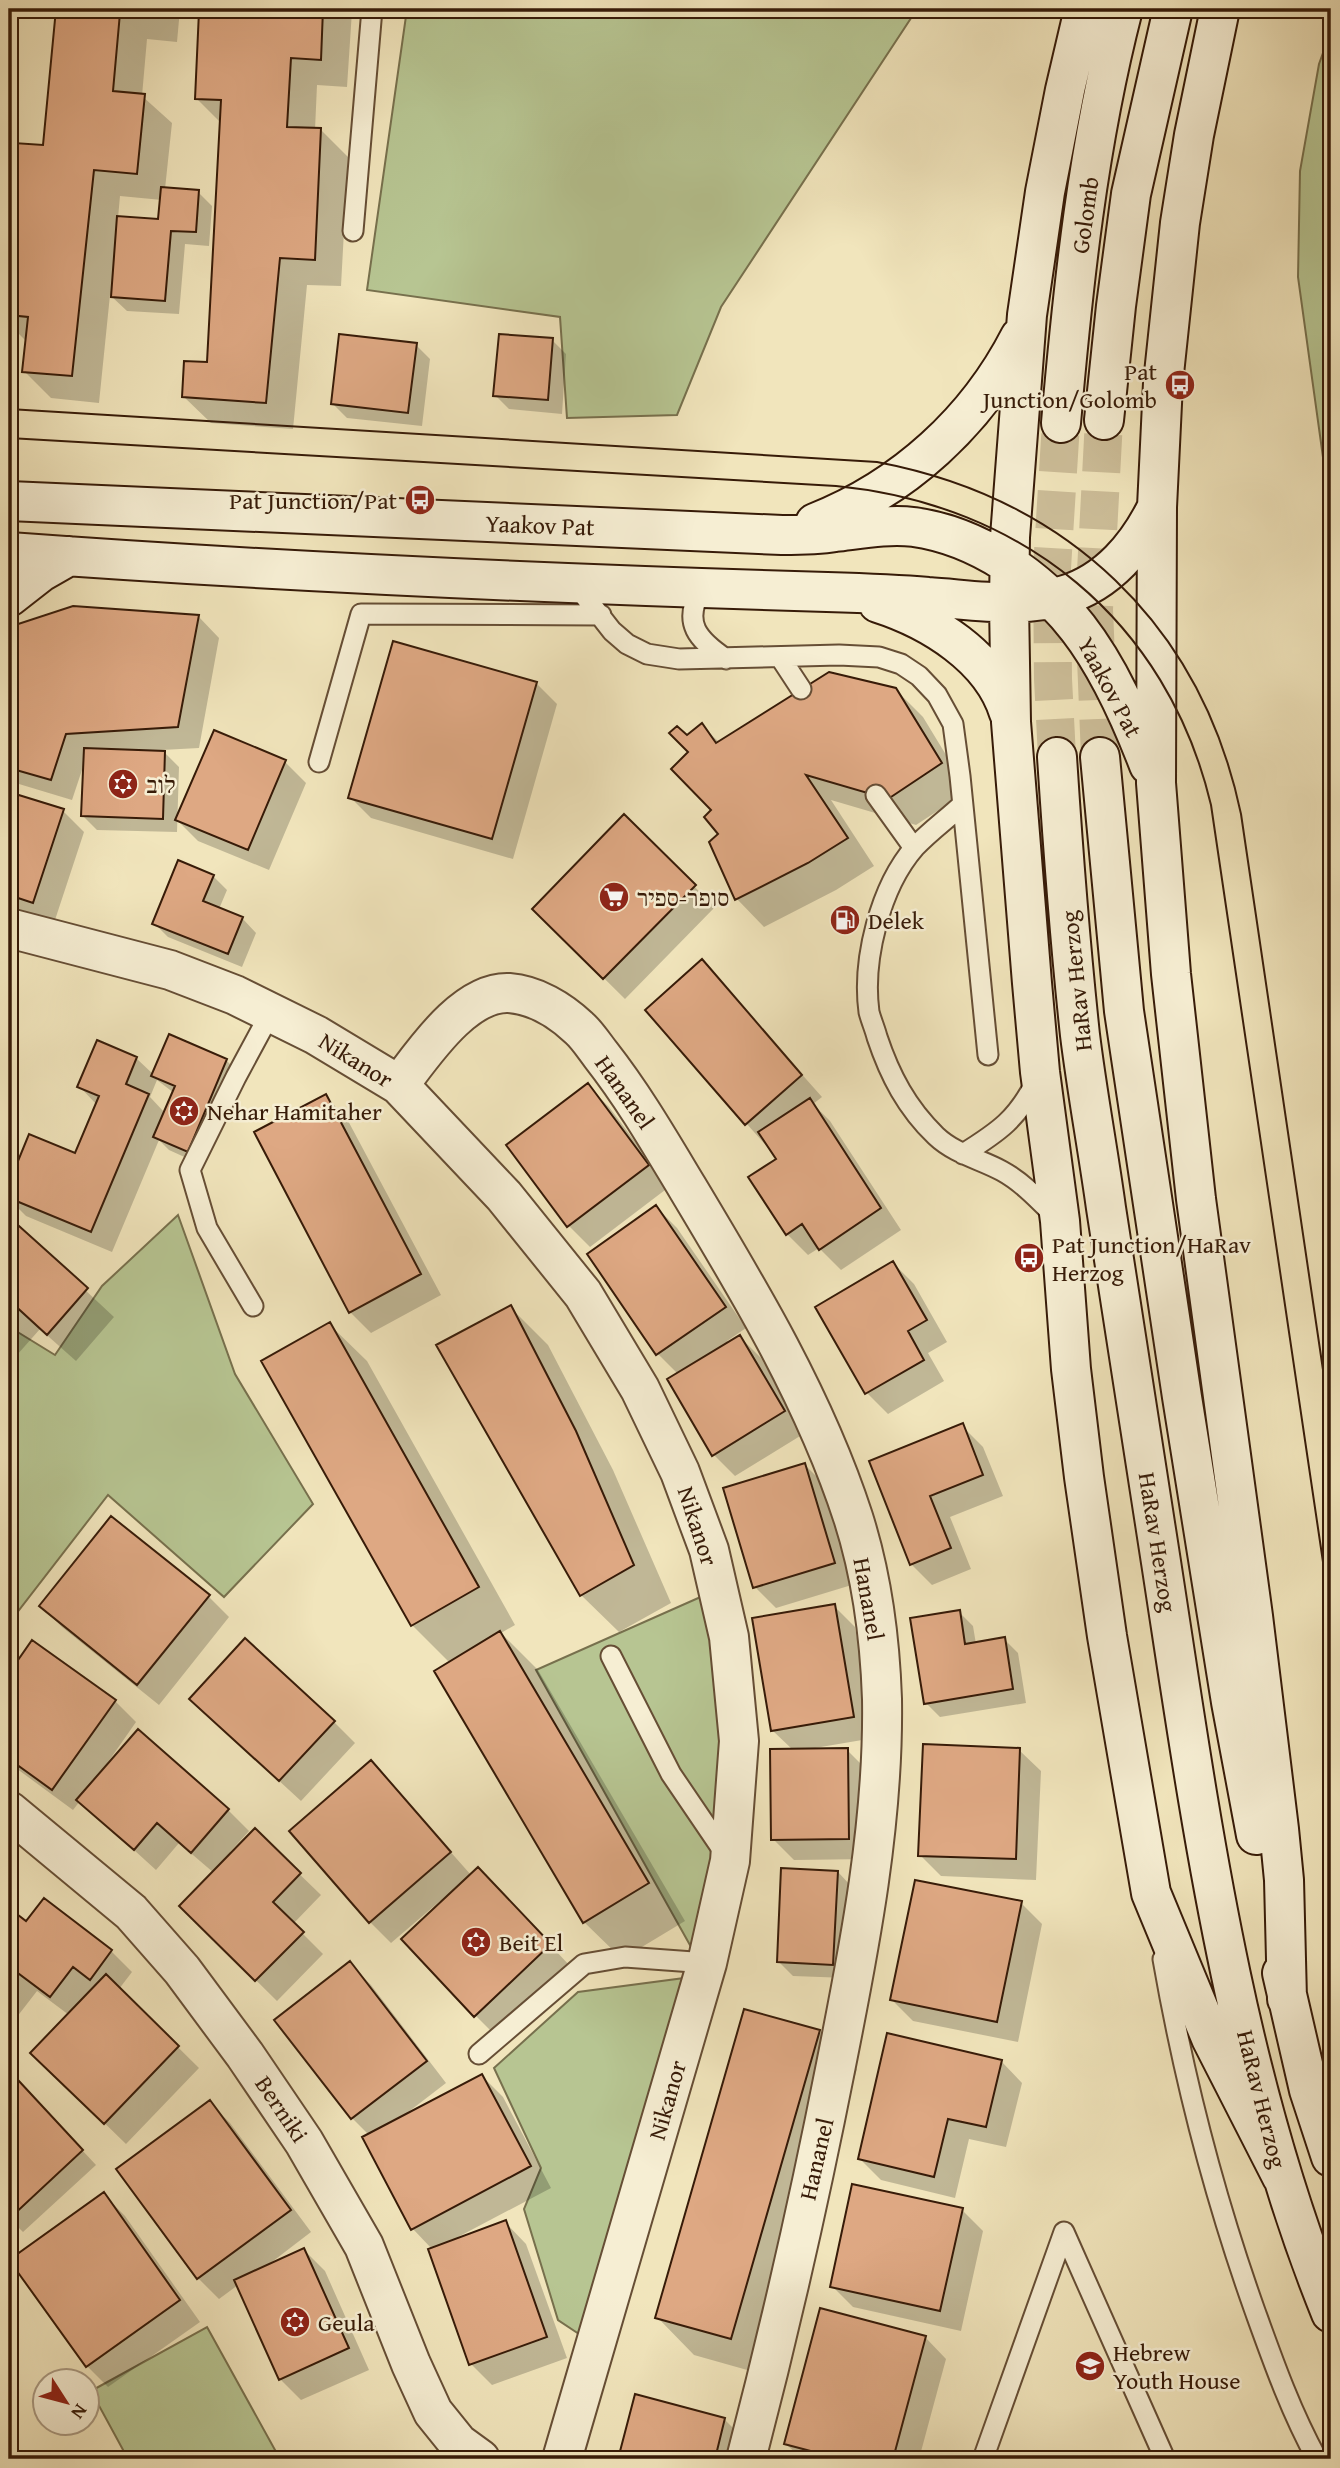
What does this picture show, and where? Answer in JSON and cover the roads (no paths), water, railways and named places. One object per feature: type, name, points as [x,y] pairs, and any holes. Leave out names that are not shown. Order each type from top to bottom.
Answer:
[{"type":"main road","points":[[1084,9],[1045,192],[1027,315],[1009,565],[1011,722],[1040,1072],[1059,1221],[1071,1369],[1084,1477],[1109,1649],[1151,1893],[1211,2038],[1282,2177]]},
{"type":"main road","name":"Golomb","points":[[1061,423],[1071,307],[1095,145],[1123,9]]},
{"type":"main road","name":"Golomb","points":[[1104,420],[1131,194],[1173,9]]},
{"type":"main road","points":[[1220,9],[1194,135],[1167,333],[1157,507],[1156,783],[1171,974],[1196,1199],[1279,1829],[1284,1880],[1287,1999]]},
{"type":"main road","points":[[782,535],[857,504],[895,480],[934,450],[965,419],[993,383],[1020,337],[1027,315]]},
{"type":"main road","name":"Yaakov Pat","points":[[9,501],[782,535],[833,533],[868,527],[913,527],[951,535],[981,548],[1009,565],[1050,599],[1079,629],[1107,672],[1135,729],[1156,783]]},
{"type":"main road","points":[[9,552],[328,573],[701,590],[884,594],[1009,604],[1050,599],[1083,588],[1099,579],[1119,562],[1142,536],[1157,507]]},
{"type":"main road","points":[[9,597],[41,572],[69,556]]},
{"type":"main road","points":[[824,592],[854,596],[884,605],[940,632],[974,658],[992,678],[1005,699],[1011,722]]},
{"type":"main road","name":"HaRav Herzog","points":[[1057,757],[1080,1037],[1184,1713],[1224,1940],[1260,2099],[1303,2244],[1331,2313]]},
{"type":"main road","name":"HaRav Herzog","points":[[1100,757],[1124,1012],[1229,1689],[1287,1999],[1309,2090],[1331,2157]]},
{"type":"main road","name":"Nikanor","points":[[9,928],[170,970],[271,1012],[316,1035],[398,1085],[504,1196],[583,1294],[640,1389],[680,1472],[709,1550],[729,1637],[739,1741],[730,1861],[707,1963],[562,2459]]},
{"type":"main road","name":"Hananel","points":[[398,1085],[442,1029],[472,1004],[505,992],[540,999],[580,1028],[631,1095],[727,1254],[785,1357],[821,1433],[854,1519],[874,1609],[882,1698],[879,1786],[861,1938],[849,1999],[819,2147],[746,2459]]},
{"type":"main road","name":"Berniki","points":[[9,1811],[131,1912],[182,1970],[238,2045],[304,2142],[364,2246],[433,2412],[458,2443],[480,2459]]},
{"type":"lane","points":[[353,231],[372,9]]},
{"type":"lane","points":[[576,585],[612,632],[627,644],[647,654],[679,659],[839,655],[879,657],[901,664],[919,676],[937,695],[953,724],[988,1055]]},
{"type":"lane","points":[[701,590],[693,610],[695,628],[705,644],[726,659]]},
{"type":"lane","points":[[319,762],[361,614],[601,615]]},
{"type":"lane","points":[[780,657],[801,689]]},
{"type":"lane","points":[[876,795],[914,848]]},
{"type":"lane","points":[[962,805],[914,848],[892,882],[873,929],[869,968],[869,1013],[884,1060],[901,1094],[916,1115],[939,1139],[1021,1183],[1059,1221]]},
{"type":"lane","points":[[253,1306],[207,1228],[190,1170],[271,1012]]},
{"type":"lane","points":[[963,1154],[995,1134],[1014,1118],[1040,1072]]},
{"type":"lane","points":[[611,1656],[671,1774],[730,1861]]},
{"type":"lane","points":[[1151,1893],[1177,2035],[1213,2183],[1269,2350],[1288,2400],[1317,2459]]},
{"type":"lane","points":[[479,2054],[584,1964],[625,1958],[707,1963]]},
{"type":"lane","points":[[983,2459],[1064,2232],[1165,2459]]},
{"type":"tunnel","points":[[1100,757],[1094,609],[1104,420]]},
{"type":"tunnel","points":[[1057,757],[1052,568],[1061,423]]},
{"type":"tram line","points":[[9,409],[877,462],[946,480],[1008,505],[1065,539],[1115,580],[1158,629],[1194,684],[1222,746],[1241,814],[1331,1424]]},
{"type":"tram line","points":[[9,438],[836,486],[904,497],[967,517],[1025,546],[1077,583],[1122,628],[1160,680],[1190,739],[1211,805],[1331,1616]]},
{"type":"place","name":"Pat Junction/Golomb","points":[[1180,385]]},
{"type":"place","name":"Pat Junction/Pat","points":[[420,500]]},
{"type":"place","name":"לוב","points":[[123,784]]},
{"type":"place","name":"סופר-ספיר","points":[[614,897]]},
{"type":"place","name":"Delek","points":[[845,920]]},
{"type":"place","name":"Nehar Hamitaher","points":[[184,1111]]},
{"type":"place","name":"Pat Junction/HaRav Herzog","points":[[1029,1258]]},
{"type":"place","name":"Beit El","points":[[476,1942]]},
{"type":"place","name":"Geula","points":[[295,2322]]},
{"type":"place","name":"Hebrew Youth House","points":[[1090,2366]]}]
